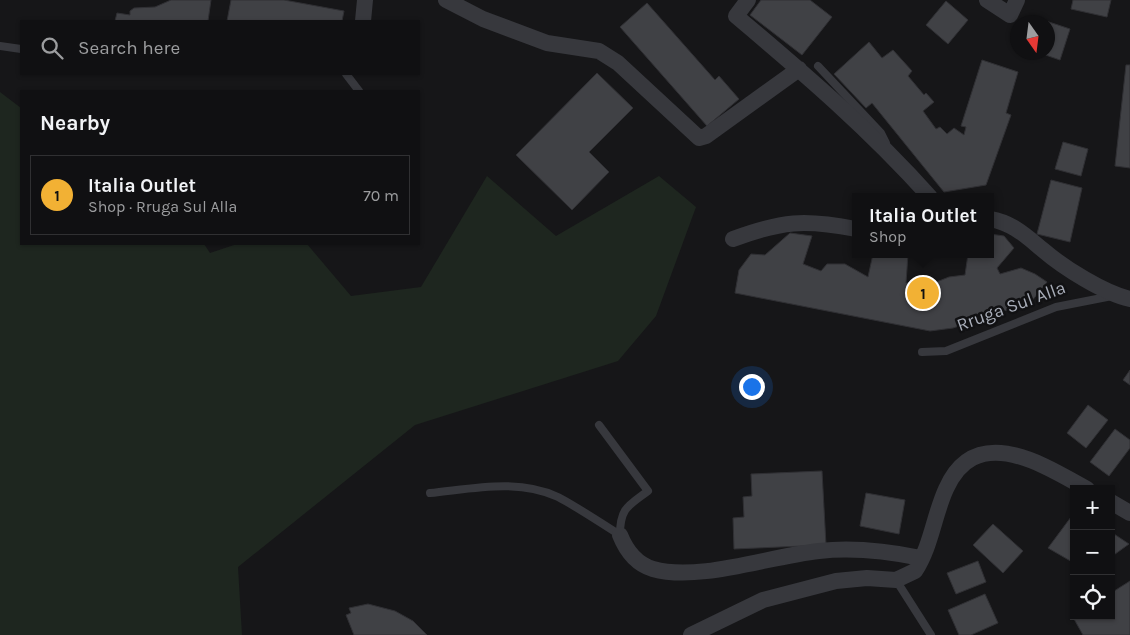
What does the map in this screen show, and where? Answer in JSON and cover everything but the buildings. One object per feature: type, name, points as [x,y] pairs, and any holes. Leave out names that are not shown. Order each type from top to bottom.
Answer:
[{"type":"street","points":[[363,20],[365,0]]},
{"type":"street","points":[[446,0],[483,19],[547,43],[599,51],[618,63],[699,138],[706,136],[799,69]]},
{"type":"street","points":[[748,0],[736,16],[799,69],[890,151],[927,193]]},
{"type":"street","points":[[987,0],[1010,15],[1017,0]]},
{"type":"street","name":"Rruga Sul Alla","points":[[994,220],[1013,226],[1044,252],[1114,296],[1130,299]]},
{"type":"street","points":[[733,239],[768,226],[798,222],[852,228]]},
{"type":"street","points":[[693,635],[763,600],[836,581],[867,578],[896,580],[914,571],[921,558],[946,488],[956,472],[969,461],[986,454],[1004,452],[1022,455],[1079,485]]},
{"type":"street","points":[[1115,504],[1130,512]]},
{"type":"street","points":[[620,535],[624,547],[635,560],[652,568],[674,573],[724,568],[820,550],[855,549],[887,551],[921,558]]},
{"type":"lane","points":[[0,46],[20,49]]},
{"type":"lane","points":[[818,66],[881,133],[890,151]]},
{"type":"lane","points":[[347,75],[358,90]]},
{"type":"lane","name":"Rruga Sul Alla","points":[[922,352],[946,351],[1056,307],[1114,296]]},
{"type":"lane","points":[[599,425],[648,491],[625,508],[620,520],[620,535]]},
{"type":"lane","points":[[430,494],[509,486],[536,490],[557,497],[620,535]]},
{"type":"lane","points":[[896,580],[931,635]]},
{"type":"shaded area","points":[[0,92],[20,107],[20,245],[205,245],[210,253],[234,245],[308,245],[351,296],[421,287],[487,176],[556,236],[659,176],[696,207],[656,316],[618,361],[415,425],[238,567],[242,635],[0,635]]},
{"type":"place","name":"Italia Outlet","points":[[923,293]]}]
